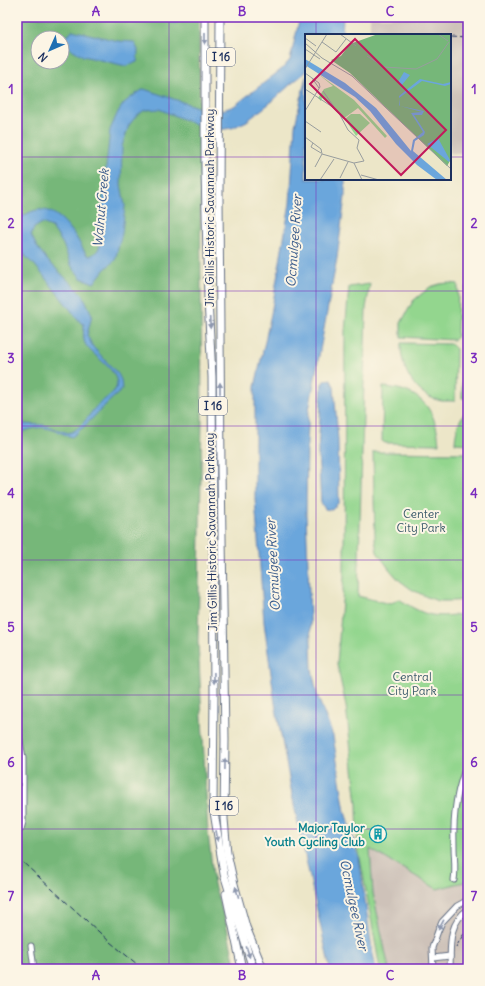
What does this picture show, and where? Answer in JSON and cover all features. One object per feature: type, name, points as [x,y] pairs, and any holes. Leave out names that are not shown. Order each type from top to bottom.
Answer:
[{"type":"highway","name":"Jim Gillis Historic Savannah Parkway","points":[[205,17],[205,172],[213,416],[213,806],[224,874],[253,969]]},
{"type":"highway","name":"Jim Gillis Historic Savannah Parkway","points":[[220,17],[221,97],[219,196],[225,739],[224,819],[227,853],[234,884],[246,927],[263,969]]},
{"type":"highway","points":[[224,874],[226,898],[242,969]]},
{"type":"street","points":[[17,724],[23,758],[23,822],[21,829]]},
{"type":"street","points":[[454,880],[455,820],[460,785],[468,763]]},
{"type":"street","points":[[433,969],[432,948],[442,922],[457,906],[468,900]]},
{"type":"street","points":[[450,969],[450,940],[453,928],[460,915],[468,909]]},
{"type":"street","points":[[31,946],[34,969]]},
{"type":"street","points":[[433,958],[450,956]]},
{"type":"shaded area","points":[[370,17],[468,17],[468,155],[451,153],[451,34],[370,34]]},
{"type":"shaded area","points":[[370,848],[437,888],[468,881],[468,969],[389,969],[373,893]]},
{"type":"green space","points":[[17,17],[199,17],[202,419],[198,642],[208,832],[214,884],[226,923],[236,969],[17,969]]},
{"type":"green space","points":[[448,283],[458,284],[457,336],[454,340],[401,337],[401,323],[413,301],[430,287]]},
{"type":"green space","name":"Central City Park","points":[[370,284],[366,308],[358,596],[390,604],[399,599],[417,610],[432,615],[448,616],[468,613],[468,881],[437,889],[370,849],[373,893],[389,969],[380,969],[358,847],[357,804],[346,706],[337,664],[344,576],[345,332],[349,287]]},
{"type":"green space","points":[[466,287],[468,287],[468,339],[464,336]]},
{"type":"green space","points":[[401,343],[451,344],[456,349],[455,401],[442,401],[432,398],[424,394],[417,387],[406,371],[401,353]]},
{"type":"green space","points":[[468,346],[468,398],[462,398],[463,349]]},
{"type":"green space","points":[[383,387],[407,392],[416,396],[424,403],[434,420],[439,444],[385,443],[382,441]]},
{"type":"green space","points":[[468,409],[468,444],[455,443],[458,425]]},
{"type":"green space","name":"Center City Park","points":[[373,452],[468,453],[468,600],[438,601],[411,589],[399,580],[377,552],[375,539]]},
{"type":"water","points":[[139,17],[182,17],[177,23],[173,23]]},
{"type":"water","points":[[300,17],[343,17],[342,34],[305,34],[305,73],[247,121],[232,128],[211,131],[159,109],[145,110],[137,115],[129,125],[122,146],[121,185],[125,206],[122,233],[115,260],[104,270],[94,283],[81,278],[71,265],[63,244],[52,227],[42,223],[34,228],[31,235],[37,247],[48,261],[83,295],[92,315],[87,335],[93,347],[118,374],[121,380],[122,390],[72,437],[52,429],[42,428],[35,428],[17,433],[17,418],[23,424],[44,425],[68,433],[72,432],[86,420],[96,406],[114,391],[117,382],[111,370],[86,345],[84,337],[84,324],[81,323],[22,251],[17,234],[18,221],[26,214],[35,211],[43,210],[50,212],[64,222],[76,237],[87,255],[90,256],[98,250],[100,245],[99,236],[110,130],[124,103],[144,89],[206,110],[223,110],[234,106],[282,69],[290,60]]},
{"type":"water","points":[[72,30],[118,41],[134,42],[138,50],[137,62],[126,66],[83,56],[70,48],[70,33]]},
{"type":"water","name":"Ocmulgee River","points":[[305,81],[305,180],[345,180],[345,197],[337,258],[309,410],[306,513],[312,669],[317,695],[333,736],[345,812],[359,857],[376,969],[330,969],[294,805],[275,703],[264,622],[255,499],[255,387],[271,314],[290,203],[295,126]]},
{"type":"water","points":[[331,379],[334,387],[338,440],[339,502],[332,510],[325,509],[321,503],[318,453],[322,384],[325,380]]},
{"type":"railway","points":[[451,37],[468,38]]},
{"type":"railway","points":[[17,857],[110,942],[143,969]]},
{"type":"railway","points":[[456,947],[468,929]]},
{"type":"place","name":"Major Taylor Youth Cycling Club","points":[[378,834]]},
{"type":"water label","name":"Walnut Creek","points":[[101,208]]}]
